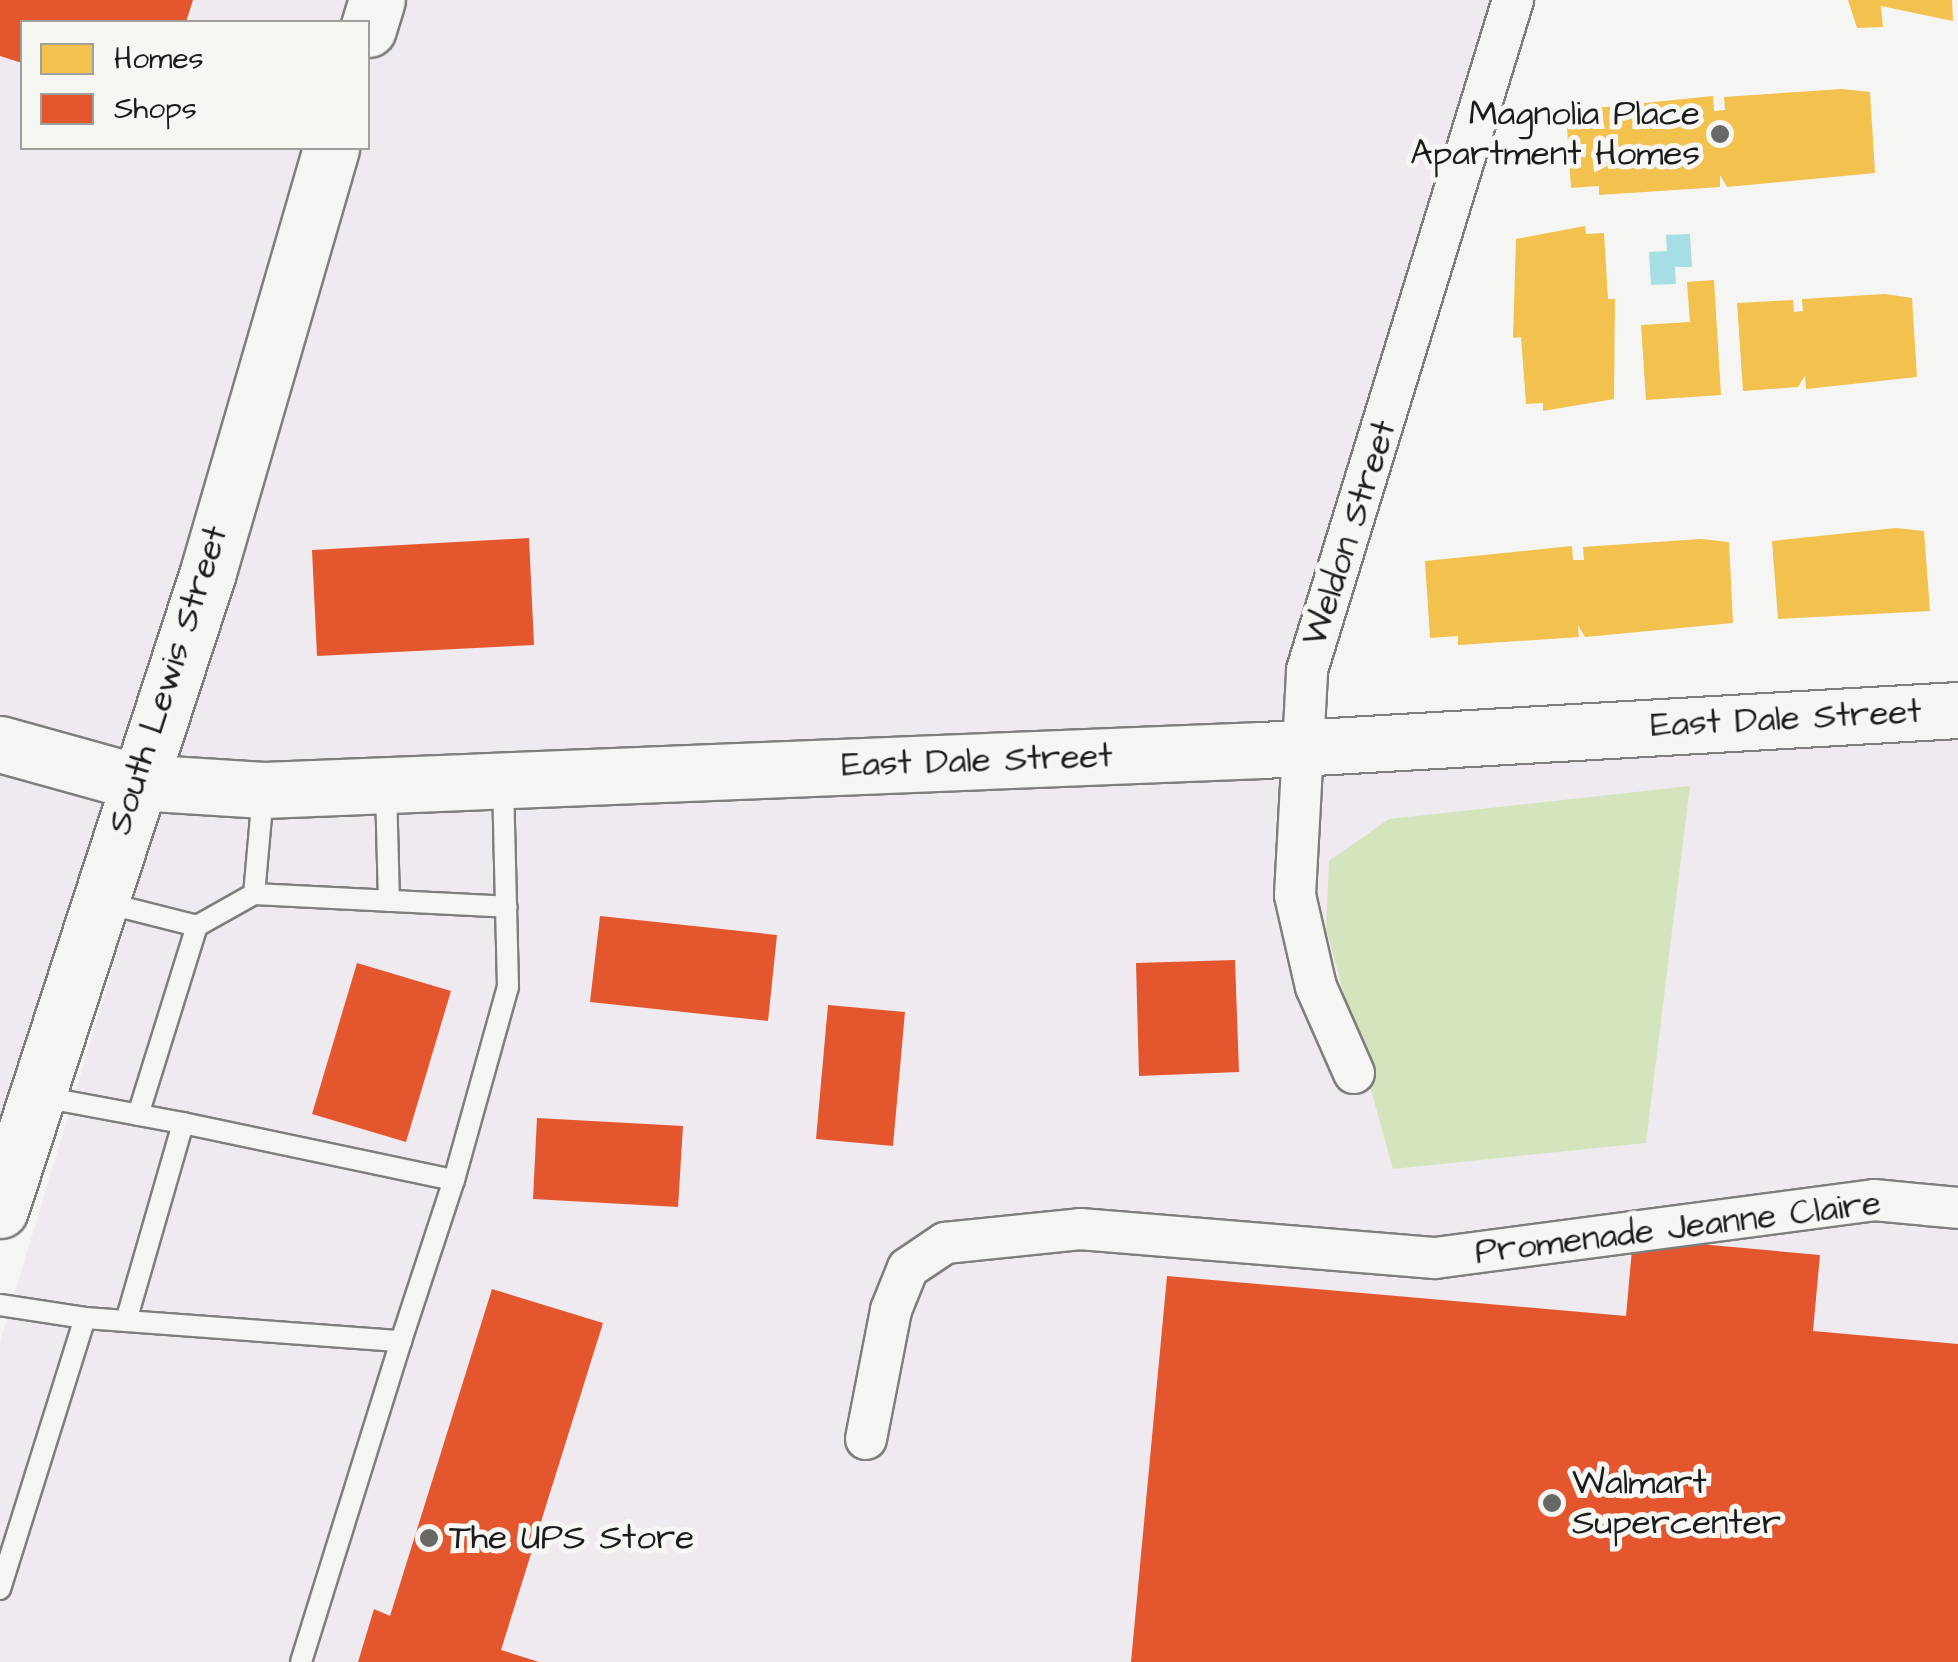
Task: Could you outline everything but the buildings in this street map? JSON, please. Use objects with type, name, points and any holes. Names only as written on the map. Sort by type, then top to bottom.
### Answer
[{"type":"street","name":"Weldon Street","points":[[1354,1072],[1316,986],[1295,895],[1307,670],[1513,0]]},
{"type":"street","name":"South Lewis Street","points":[[0,1210],[137,782],[330,150]]},
{"type":"street","name":"East Dale Street","points":[[0,744],[137,782],[264,790],[1301,746],[1958,710]]},
{"type":"street","name":"Promenade Jeanne Claire","points":[[866,1439],[891,1310],[908,1268],[945,1243],[1080,1229],[1398,1258],[1874,1200],[1958,1208]]},
{"type":"lane","points":[[301,1662],[454,1180],[508,987],[503,781]]},
{"type":"lane","points":[[386,785],[390,901]]},
{"type":"lane","points":[[254,894],[264,790]]},
{"type":"lane","points":[[138,1115],[197,926],[254,894],[506,908]]},
{"type":"lane","points":[[97,900],[197,926]]},
{"type":"lane","points":[[35,1096],[454,1180]]},
{"type":"lane","points":[[126,1321],[182,1123]]},
{"type":"lane","points":[[0,1305],[85,1318],[401,1341]]},
{"type":"lane","points":[[0,1589],[85,1318]]},
{"type":"shaded area","points":[[0,0],[1512,0],[1301,747],[137,782],[0,1226]]},
{"type":"shaded area","points":[[1958,727],[1958,1662],[0,1662],[0,1342],[159,814]]},
{"type":"green space","points":[[1690,786],[1646,1143],[1393,1169],[1326,929],[1329,861],[1389,819]]},
{"type":"water","points":[[1690,234],[1692,267],[1675,267],[1676,284],[1651,285],[1649,252],[1667,251],[1666,235]]},
{"type":"place","name":"Magnolia Place Apartment Homes","points":[[1720,134]]},
{"type":"place","name":"Walmart Supercenter","points":[[1552,1503]]},
{"type":"place","name":"The UPS Store","points":[[429,1538]]}]
